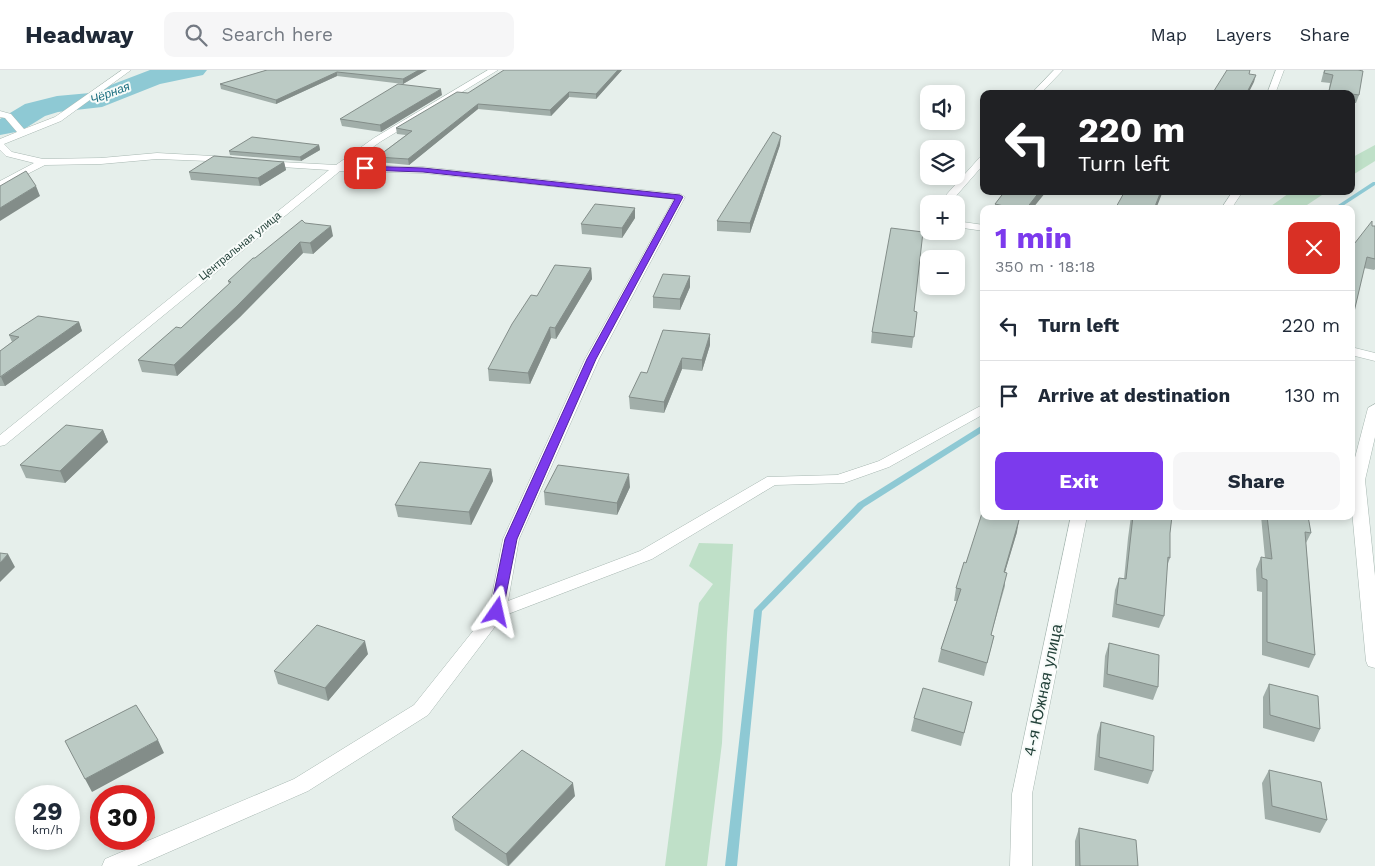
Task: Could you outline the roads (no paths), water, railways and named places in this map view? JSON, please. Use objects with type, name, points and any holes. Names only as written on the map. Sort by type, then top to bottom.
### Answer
[{"type":"street","points":[[127,70],[58,119],[20,129],[0,143],[9,154],[43,162],[101,161],[157,156],[182,156],[237,161]]},
{"type":"street","name":"Центральная улица","points":[[0,442],[338,168],[377,140],[494,70]]},
{"type":"street","points":[[1039,90],[1059,70]]},
{"type":"street","points":[[1272,90],[1280,70]]},
{"type":"street","points":[[4,115],[20,129]]},
{"type":"street","points":[[0,185],[43,162]]},
{"type":"street","points":[[113,866],[301,785],[421,710],[497,612],[511,539],[592,359],[680,197],[423,170],[338,168],[256,162]]},
{"type":"street","points":[[951,195],[980,162]]},
{"type":"street","points":[[965,225],[980,227]]},
{"type":"street","points":[[1355,352],[1375,357]]},
{"type":"street","points":[[1375,408],[1357,480],[1375,661]]},
{"type":"street","points":[[497,612],[646,556],[772,480],[839,480],[884,464],[980,410]]},
{"type":"street","name":"4-я Южная улица","points":[[1021,866],[1022,794],[1077,520]]},
{"type":"waterway","name":"Чёрная","points":[[0,127],[11,125],[35,110],[57,104],[93,101],[153,77],[194,70]]},
{"type":"waterway","points":[[1340,205],[1375,183]]},
{"type":"waterway","points":[[731,866],[758,610],[861,505],[980,431]]}]
